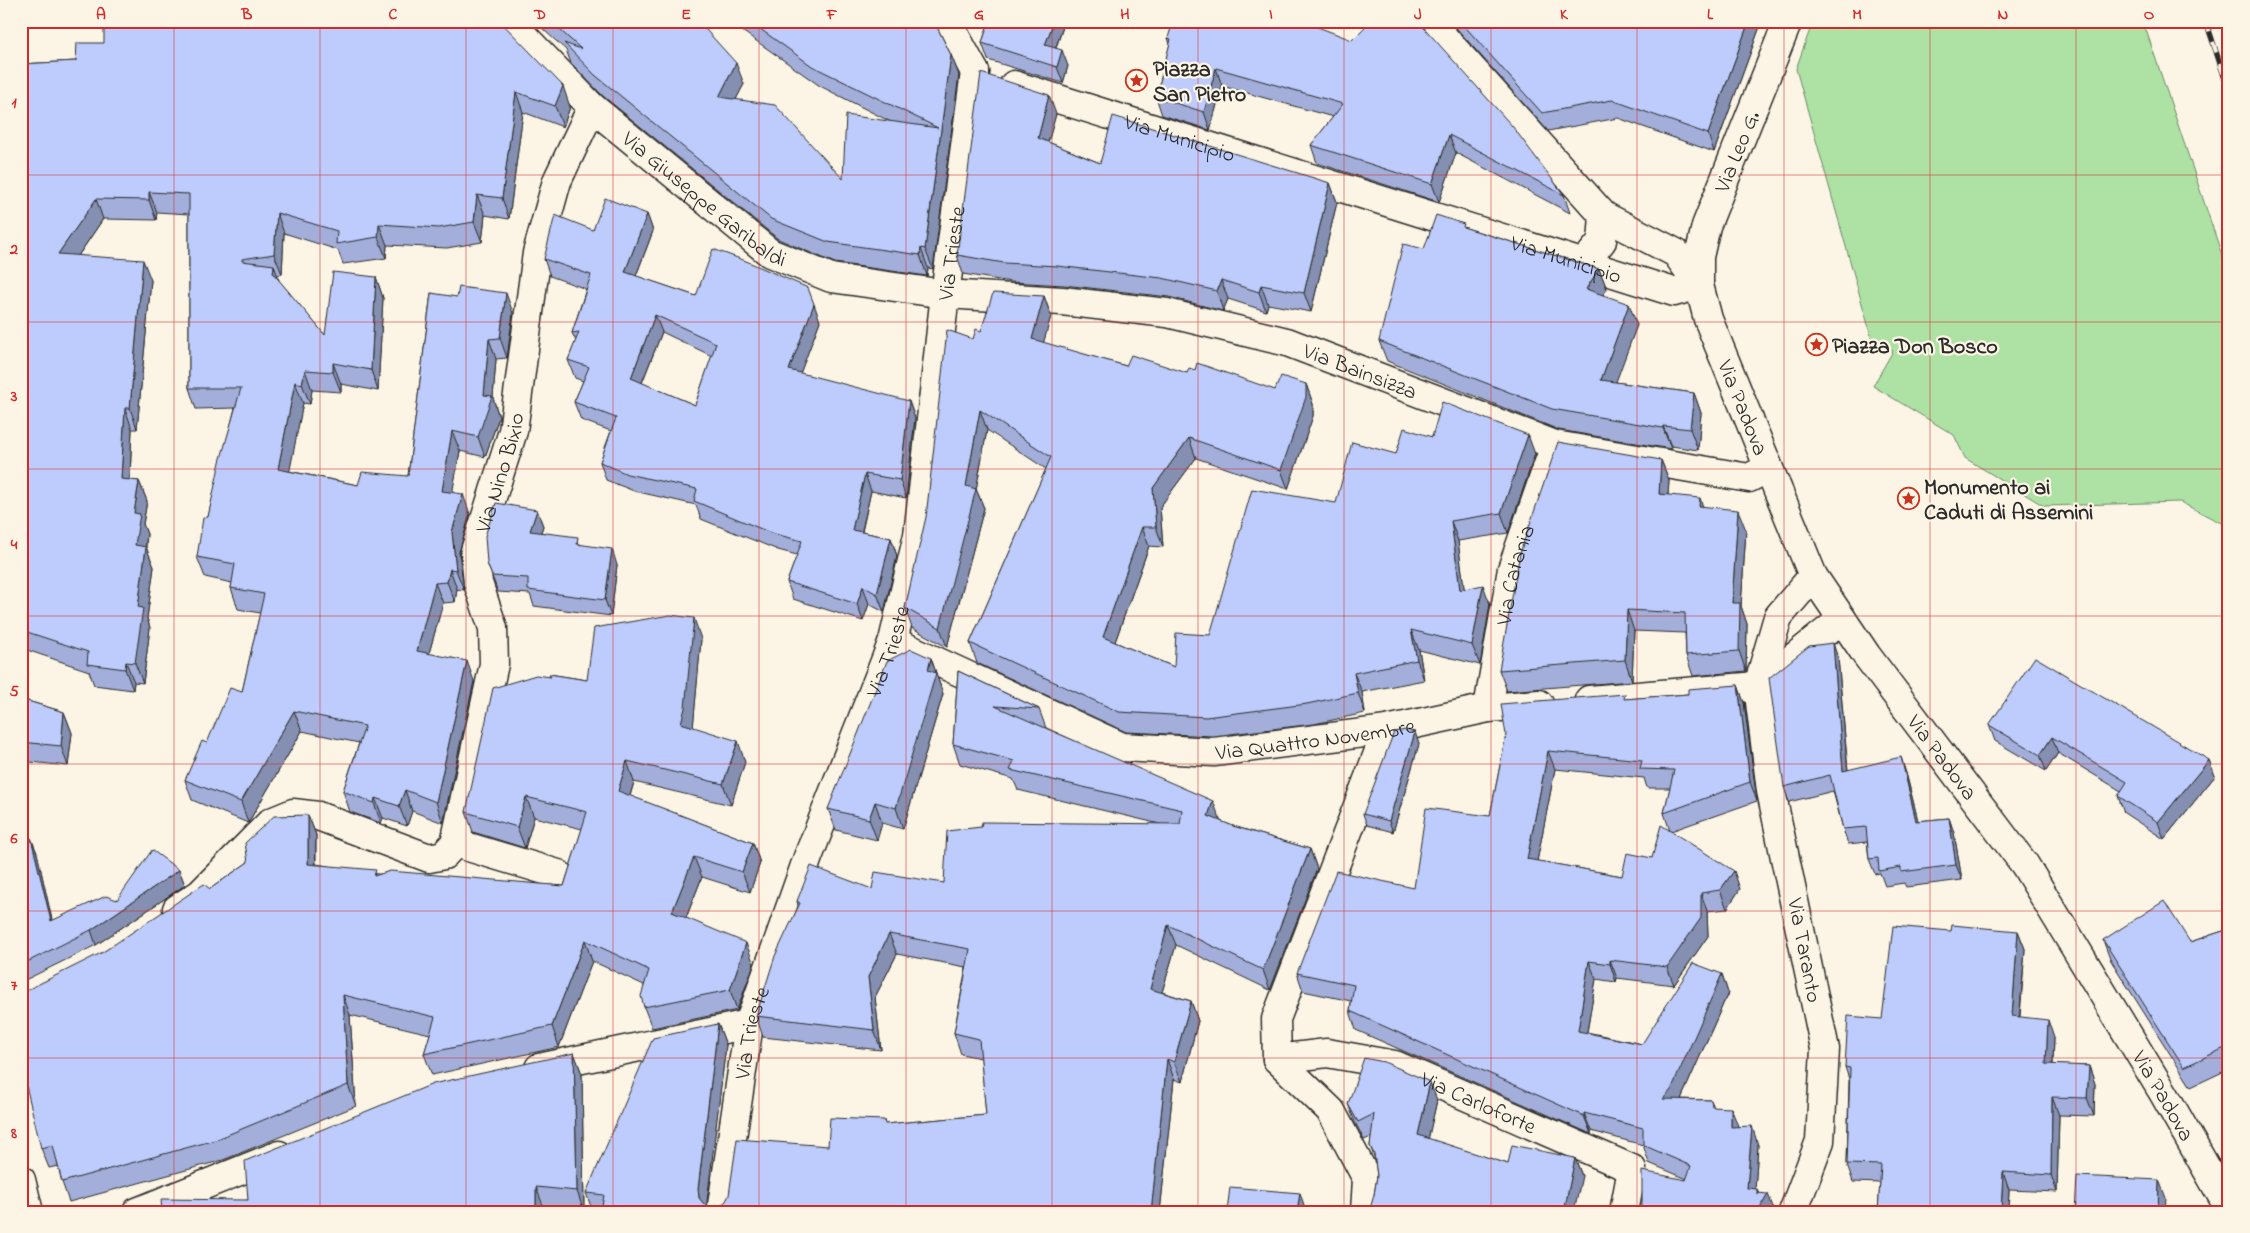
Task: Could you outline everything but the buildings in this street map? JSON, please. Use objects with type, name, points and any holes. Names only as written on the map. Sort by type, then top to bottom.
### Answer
[{"type":"street","name":"Via Giuseppe Garibaldi","points":[[509,21],[592,107],[770,253],[831,278],[944,294]]},
{"type":"street","points":[[947,21],[975,72]]},
{"type":"street","points":[[1428,21],[1604,216],[1676,253],[1699,285]]},
{"type":"street","name":"Via Leo G.","points":[[1699,285],[1699,256],[1706,226],[1788,21]]},
{"type":"street","name":"Via Municipio","points":[[975,72],[1674,292],[1699,285]]},
{"type":"street","name":"Via Trieste","points":[[721,1212],[749,1024],[808,857],[893,641],[918,535],[944,294],[975,72]]},
{"type":"street","name":"Via Nino Bixio","points":[[455,843],[494,664],[494,628],[478,583],[475,551],[513,432],[537,253],[557,181],[592,107]]},
{"type":"street","points":[[1584,263],[1602,241],[1604,216]]},
{"type":"street","name":"Via Padova","points":[[1699,285],[1708,319],[1813,576],[1867,656],[2025,864],[2164,1094],[2229,1208]]},
{"type":"street","name":"Via Bainsizza","points":[[944,294],[1062,301],[1168,313],[1287,342],[1555,445],[1749,478],[1768,468]]},
{"type":"street","name":"Via Catania","points":[[1488,708],[1512,569],[1555,445]]},
{"type":"street","name":"Via Taranto","points":[[1794,1212],[1820,1141],[1825,1048],[1771,790],[1758,686],[1778,617],[1813,576]]},
{"type":"street","points":[[1758,686],[1842,619]]},
{"type":"street","name":"Via Quattro Novembre","points":[[893,641],[1122,747],[1214,752],[1387,730],[1488,708],[1758,686]]},
{"type":"street","points":[[1364,1212],[1368,1179],[1330,1111],[1277,1059],[1276,1019],[1387,730]]},
{"type":"street","points":[[160,921],[200,894],[271,822],[294,813],[318,816],[429,858],[444,855],[455,843],[558,874]]},
{"type":"street","points":[[513,1073],[749,1024]]},
{"type":"street","name":"Via Carloforte","points":[[1277,1059],[1327,1053],[1395,1066],[1632,1169],[1624,1212]]},
{"type":"street","points":[[137,1212],[306,1144]]},
{"type":"street","points":[[21,1180],[29,1212]]},
{"type":"green space","points":[[1813,21],[2143,21],[2229,276],[2229,527],[2180,502],[2044,506],[1965,458],[1954,435],[1873,386],[1893,351],[1872,339],[1796,69]]},
{"type":"railway","points":[[2206,21],[2229,91]]},
{"type":"place","name":"Piazza San Pietro","points":[[1137,81]]},
{"type":"place","name":"Piazza Don Bosco","points":[[1816,345]]},
{"type":"place","name":"Monumento ai Caduti di Assemini","points":[[1908,499]]}]
